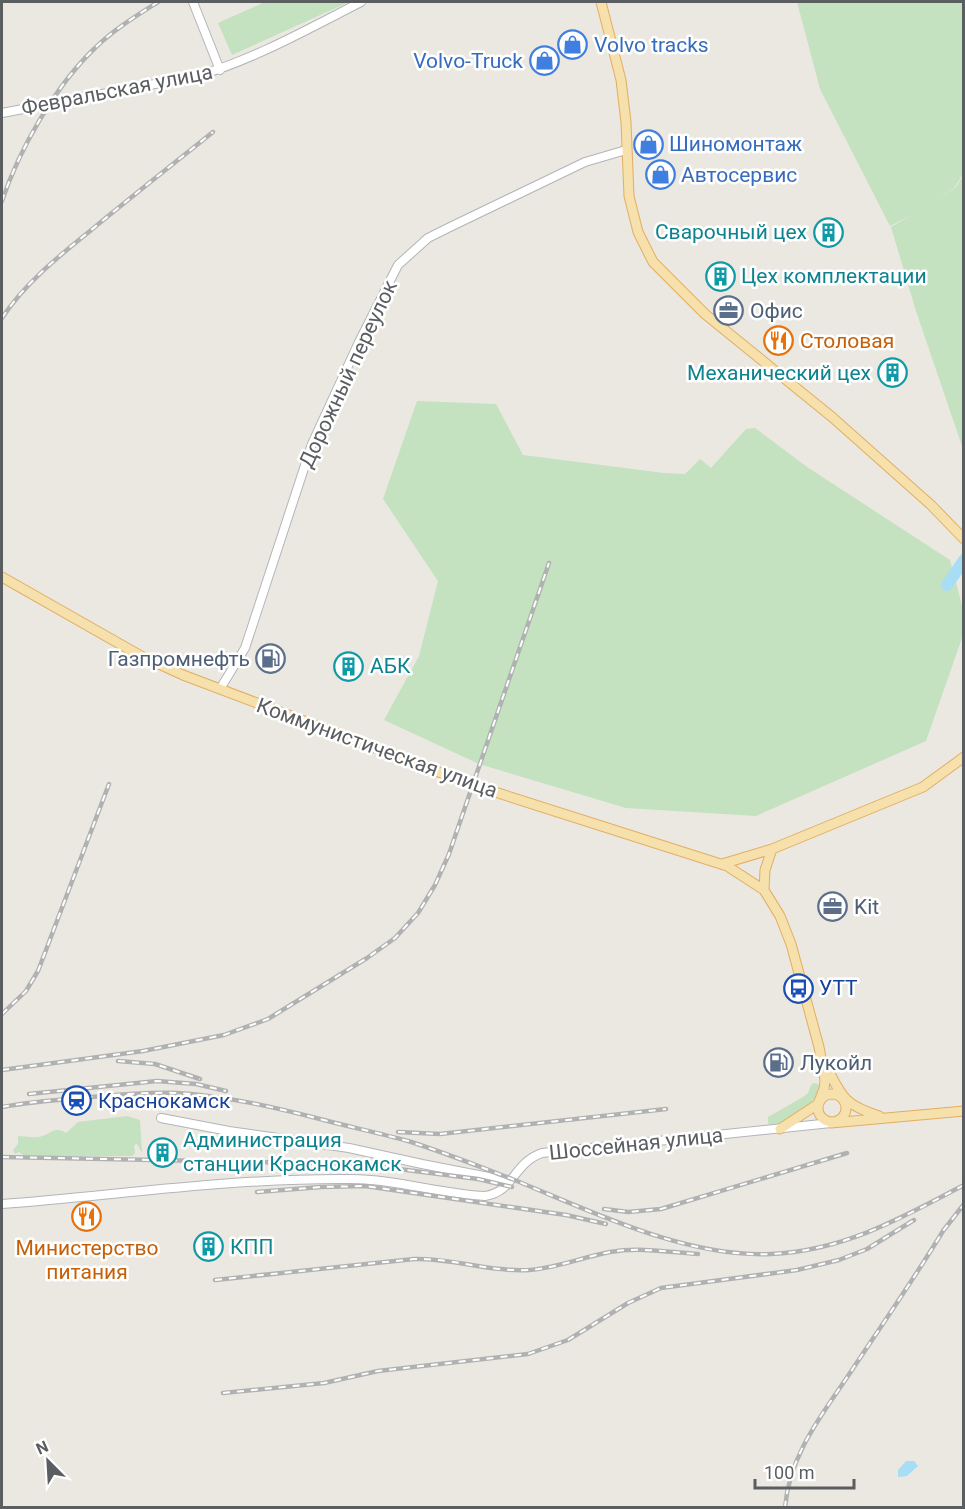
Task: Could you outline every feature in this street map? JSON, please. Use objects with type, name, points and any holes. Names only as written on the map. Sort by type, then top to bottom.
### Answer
[{"type":"main road","points":[[601,2],[621,80],[626,122],[629,196],[638,232],[653,262],[705,315],[832,417],[931,505],[963,539]]},
{"type":"main road","name":"Коммунистическая улица","points":[[2,577],[141,656],[220,689],[473,785],[722,864],[764,890]]},
{"type":"main road","points":[[722,864],[772,849],[923,787],[963,757]]},
{"type":"main road","points":[[772,849],[765,870],[764,890],[780,916],[791,944],[823,1060],[847,1107],[842,1119],[831,1123],[820,1116],[818,1104],[824,1089],[823,1060]]},
{"type":"main road","points":[[755,855],[762,859],[765,870],[757,879],[749,880],[745,878],[740,867],[744,859],[755,855]]},
{"type":"main road","points":[[780,1129],[818,1104],[825,1095],[831,1094],[837,1094],[856,1109],[884,1117]]},
{"type":"main road","name":"Шоссейная улица","points":[[831,1123],[963,1111]]},
{"type":"street","points":[[193,2],[220,70]]},
{"type":"street","name":"Февральская улица","points":[[2,113],[220,70],[267,50],[361,2]]},
{"type":"street","name":"Дорожный переулок","points":[[220,689],[245,648],[312,444],[359,342],[398,265],[428,238],[585,162],[626,150]]},
{"type":"street","points":[[161,1118],[230,1131],[349,1148],[504,1180]]},
{"type":"street","name":"Шоссейная улица","points":[[2,1204],[189,1186],[350,1179],[386,1181],[485,1196],[493,1195],[502,1189],[525,1161],[542,1153],[831,1123]]},
{"type":"green space","points":[[265,2],[349,2],[232,55],[218,23]]},
{"type":"green space","points":[[797,2],[963,2],[963,174],[955,187],[933,202],[956,187],[963,176],[963,449],[916,311],[891,227],[912,215],[890,226],[820,89]]},
{"type":"green space","points":[[417,401],[496,404],[523,455],[664,473],[685,474],[700,459],[711,468],[746,429],[755,428],[807,467],[950,560],[963,609],[963,635],[926,741],[756,816],[626,808],[479,764],[384,720],[419,656],[438,581],[383,499]]},
{"type":"green space","points":[[814,1083],[820,1088],[807,1108],[785,1121],[770,1125],[768,1123],[768,1117],[803,1097]]},
{"type":"green space","points":[[127,1116],[140,1120],[142,1153],[137,1144],[134,1145],[135,1153],[132,1156],[24,1156],[19,1152],[15,1154],[13,1150],[18,1144],[18,1136],[38,1137],[55,1130],[66,1133],[78,1122]]},
{"type":"water","points":[[906,1461],[914,1461],[918,1466],[907,1476],[898,1477],[898,1470]]},
{"type":"waterway","points":[[947,585],[964,560]]},
{"type":"railway","points":[[2,201],[28,140],[52,100],[80,63],[102,41],[158,2]]},
{"type":"railway","points":[[2,318],[21,293],[54,261],[213,132]]},
{"type":"railway","points":[[2,1070],[143,1051],[224,1035],[268,1019],[367,958],[395,938],[418,913],[435,885],[449,854],[549,563]]},
{"type":"railway","points":[[2,1014],[26,991],[38,971],[109,784]]},
{"type":"railway","points":[[118,1061],[155,1064],[200,1079]]},
{"type":"railway","points":[[29,1094],[157,1081],[196,1084],[226,1091]]},
{"type":"railway","points":[[2,1107],[51,1100],[153,1093],[195,1094],[249,1103],[408,1141],[512,1179],[639,1230],[705,1248],[738,1253],[797,1252],[847,1240],[895,1221],[964,1185]]},
{"type":"railway","points":[[398,1132],[440,1134],[666,1109]]},
{"type":"railway","points":[[604,1209],[628,1212],[661,1209],[847,1153]]},
{"type":"railway","points":[[2,1157],[359,1164],[478,1179],[512,1187]]},
{"type":"railway","points":[[257,1192],[365,1186],[566,1215],[606,1224]]},
{"type":"railway","points":[[785,1508],[793,1470],[808,1436],[943,1231],[964,1204]]},
{"type":"railway","points":[[223,1393],[324,1383],[378,1371],[528,1354],[568,1340],[628,1303],[661,1288],[797,1270],[839,1260],[867,1249],[914,1220]]},
{"type":"railway","points":[[215,1280],[414,1259],[499,1269],[529,1270],[621,1251],[654,1250],[698,1254]]},
{"type":"place","name":"Volvo tracks","points":[[573,45]]},
{"type":"place","name":"Volvo-Truck","points":[[544,61]]},
{"type":"place","name":"Шиномонтаж","points":[[648,144]]},
{"type":"place","name":"Автосервис","points":[[660,175]]},
{"type":"place","name":"Сварочный цех","points":[[828,232]]},
{"type":"place","name":"Цех комплектации","points":[[720,276]]},
{"type":"place","name":"Офис","points":[[729,311]]},
{"type":"place","name":"Столовая","points":[[779,341]]},
{"type":"place","name":"Механический цех","points":[[892,373]]},
{"type":"place","name":"Газпромнефть","points":[[271,659]]},
{"type":"place","name":"АБК","points":[[349,666]]},
{"type":"place","name":"Kit","points":[[833,907]]},
{"type":"place","name":"УТТ","points":[[798,988]]},
{"type":"place","name":"Лукойл","points":[[779,1063]]},
{"type":"place","name":"Краснокамск","points":[[77,1101]]},
{"type":"place","name":"Администрация станции Краснокамск","points":[[162,1152]]},
{"type":"place","name":"Министерство питания","points":[[87,1217]]},
{"type":"place","name":"КПП","points":[[209,1247]]}]
